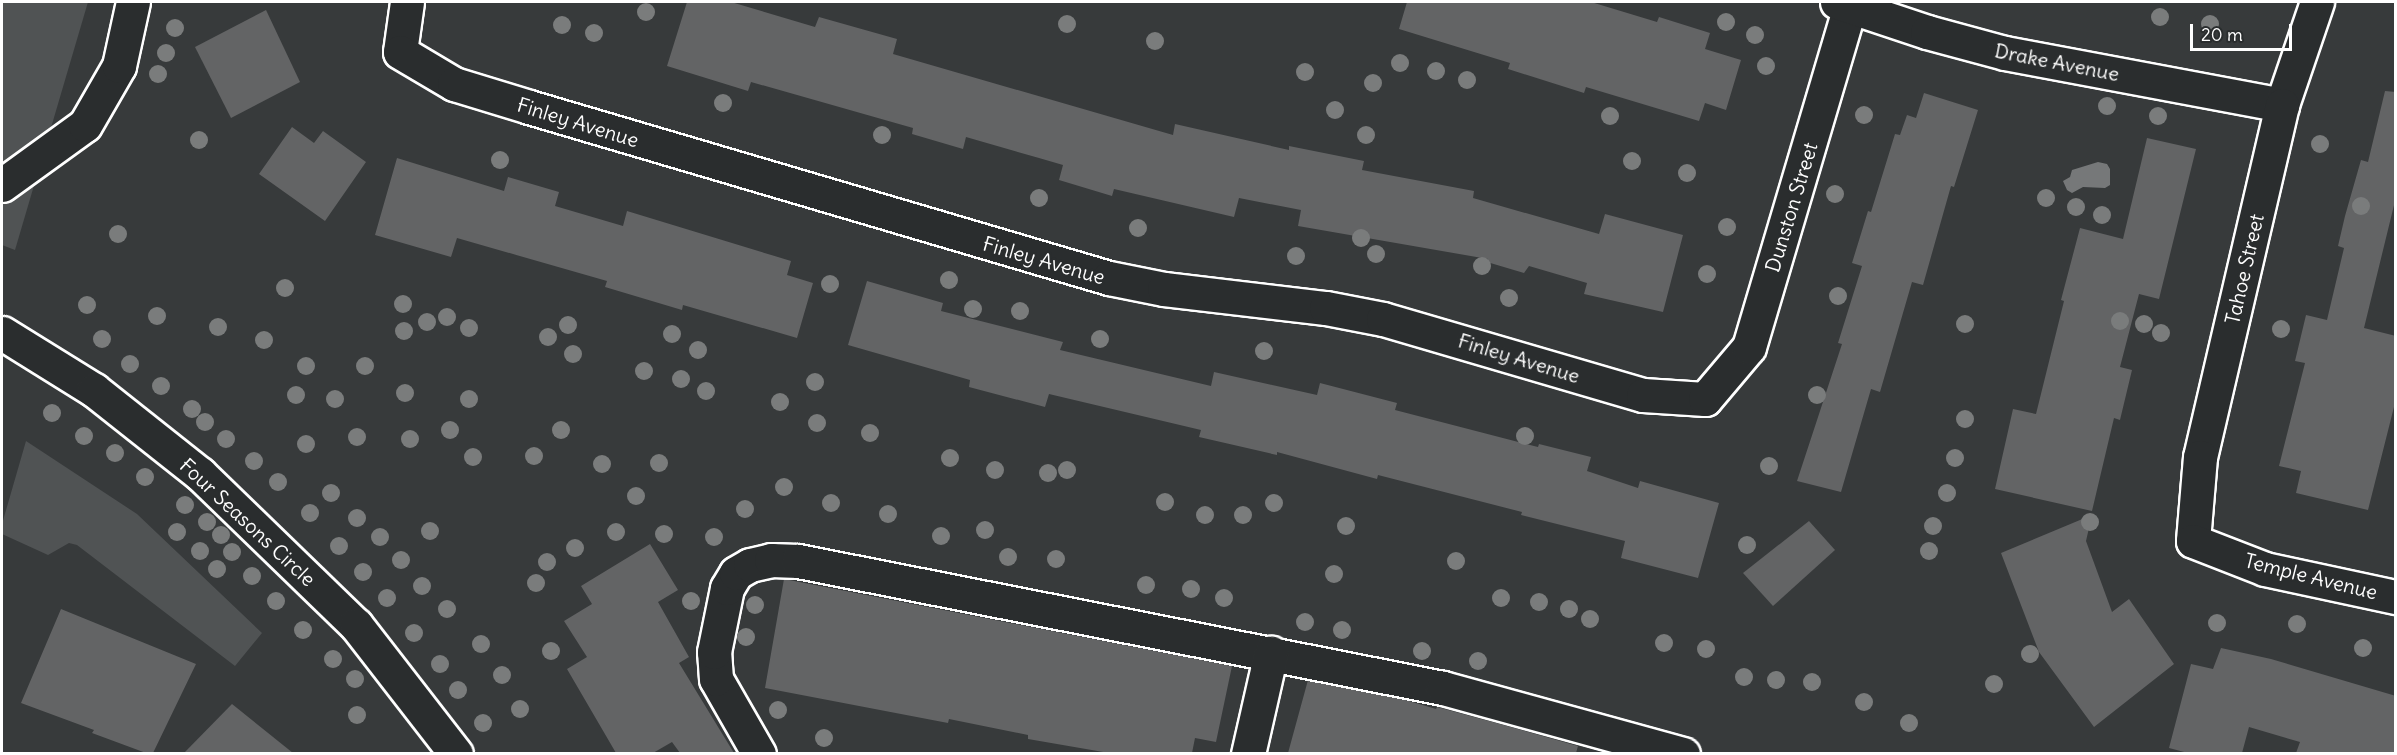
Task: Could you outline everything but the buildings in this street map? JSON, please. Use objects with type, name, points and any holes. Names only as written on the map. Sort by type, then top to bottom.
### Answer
[{"type":"street","points":[[2,185],[85,125],[119,66],[133,2]]},
{"type":"street","name":"Finley Avenue","points":[[407,2],[400,52],[454,84],[1109,278],[1164,289],[1326,308],[1383,319],[1643,395],[1705,399]]},
{"type":"street","name":"Tahoe Street","points":[[2193,541],[2200,457],[2282,105],[2317,2]]},
{"type":"street","name":"Drake Avenue","points":[[1846,3],[1927,32],[2005,53],[2282,105]]},
{"type":"street","name":"Dunston Street","points":[[1705,399],[1749,347],[1846,3]]},
{"type":"street","name":"Four Seasons Circle","points":[[2,334],[94,390],[200,474],[356,625],[456,753]]},
{"type":"street","name":"Temple Avenue","points":[[2193,541],[2265,569],[2396,597]]},
{"type":"street","points":[[759,753],[716,679],[714,652],[727,588],[736,573],[750,565],[771,560],[798,561],[1443,688],[1683,753]]},
{"type":"street","points":[[1248,753],[1270,653]]},
{"type":"shaded area","points":[[2,2],[88,2],[15,250],[2,245]]},
{"type":"shaded area","points":[[2098,162],[2107,164],[2110,169],[2110,185],[2105,188],[2083,187],[2072,193],[2067,190],[2063,181],[2070,177],[2072,170]]},
{"type":"shaded area","points":[[26,441],[137,514],[262,633],[235,666],[77,545],[69,543],[48,555],[2,534],[2,524]]}]
